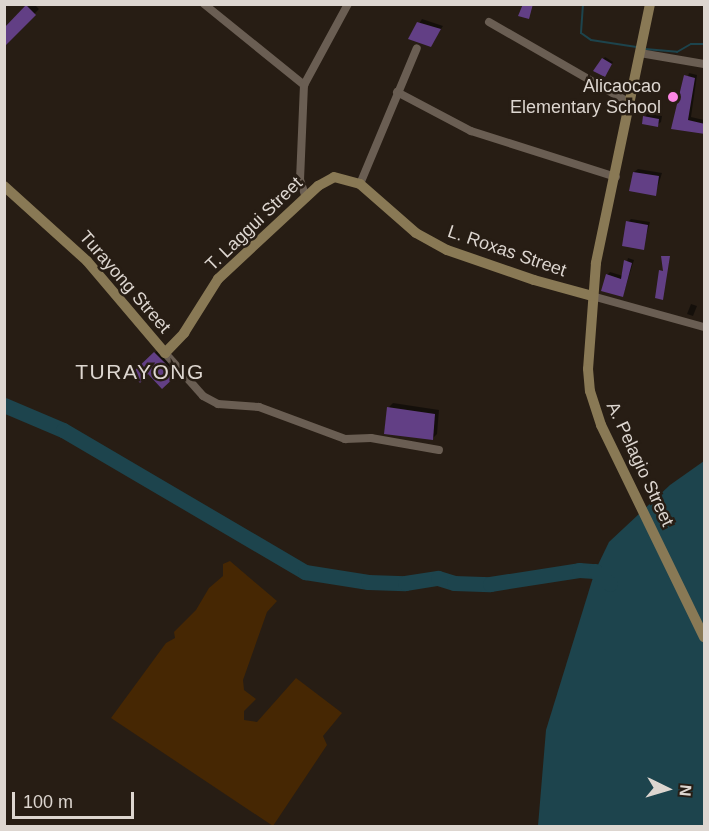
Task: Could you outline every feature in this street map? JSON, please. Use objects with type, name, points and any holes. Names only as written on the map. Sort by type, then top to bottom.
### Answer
[{"type":"street","points":[[204,4],[304,85]]},
{"type":"street","points":[[306,198],[300,180],[304,85],[348,4]]},
{"type":"street","name":"A. Pelagio Street","points":[[650,4],[592,296],[590,392],[626,476],[705,637]]},
{"type":"street","points":[[489,22],[630,103]]},
{"type":"street","points":[[360,184],[417,48]]},
{"type":"street","points":[[641,50],[705,64]]},
{"type":"street","points":[[397,92],[478,134],[616,177]]},
{"type":"street","name":"T. Laggui Street","points":[[165,353],[184,333],[218,279],[306,198],[334,177],[360,184]]},
{"type":"street","name":"L. Roxas Street","points":[[360,184],[416,233],[447,250],[534,280],[592,296]]},
{"type":"street","name":"Turayong Street","points":[[4,186],[87,261],[165,353]]},
{"type":"street","points":[[592,296],[705,327]]},
{"type":"street","points":[[165,353],[203,396],[218,404],[259,406],[338,437],[440,450]]},
{"type":"shaded area","points":[[230,561],[277,601],[267,612],[243,680],[244,690],[256,699],[244,711],[244,720],[257,722],[296,678],[342,713],[323,736],[327,745],[273,826],[111,718],[166,643],[175,638],[174,632],[196,610],[209,588],[223,576],[223,564]]},
{"type":"water","points":[[704,461],[704,826],[538,826],[546,730],[595,571],[609,542],[670,485]]},
{"type":"building","points":[[523,4],[533,4],[529,19],[518,16]]},
{"type":"building","points":[[26,5],[36,15],[4,47],[4,28]]},
{"type":"building","points":[[417,22],[441,29],[431,47],[408,39]]},
{"type":"building","points":[[602,58],[612,64],[605,77],[593,71]]},
{"type":"building","points":[[684,75],[695,78],[688,120],[705,124],[705,134],[671,129]]},
{"type":"building","points":[[643,116],[659,119],[658,127],[642,124]]},
{"type":"building","points":[[633,172],[659,176],[656,196],[629,191]]},
{"type":"building","points":[[626,221],[648,225],[644,250],[622,246]]},
{"type":"building","points":[[661,256],[670,256],[663,300],[655,298],[659,270],[663,271]]},
{"type":"building","points":[[624,260],[632,263],[623,297],[601,291],[606,274],[621,279]]},
{"type":"building","points":[[154,352],[177,375],[162,389],[148,374],[140,383],[132,373]]},
{"type":"building","points":[[387,407],[435,414],[433,440],[384,434]]},
{"type":"waterway","points":[[583,4],[581,33],[591,40],[636,47]]},
{"type":"waterway","points":[[645,49],[677,52],[691,44],[704,44]]},
{"type":"waterway","points":[[4,405],[63,430],[305,572],[368,582],[405,583],[438,578],[454,583],[490,584],[579,570],[595,571],[610,584]]},
{"type":"place","name":"Alicaocao Elementary School","points":[[673,97]]},
{"type":"district","name":"TURAYONG","points":[[140,372]]}]
